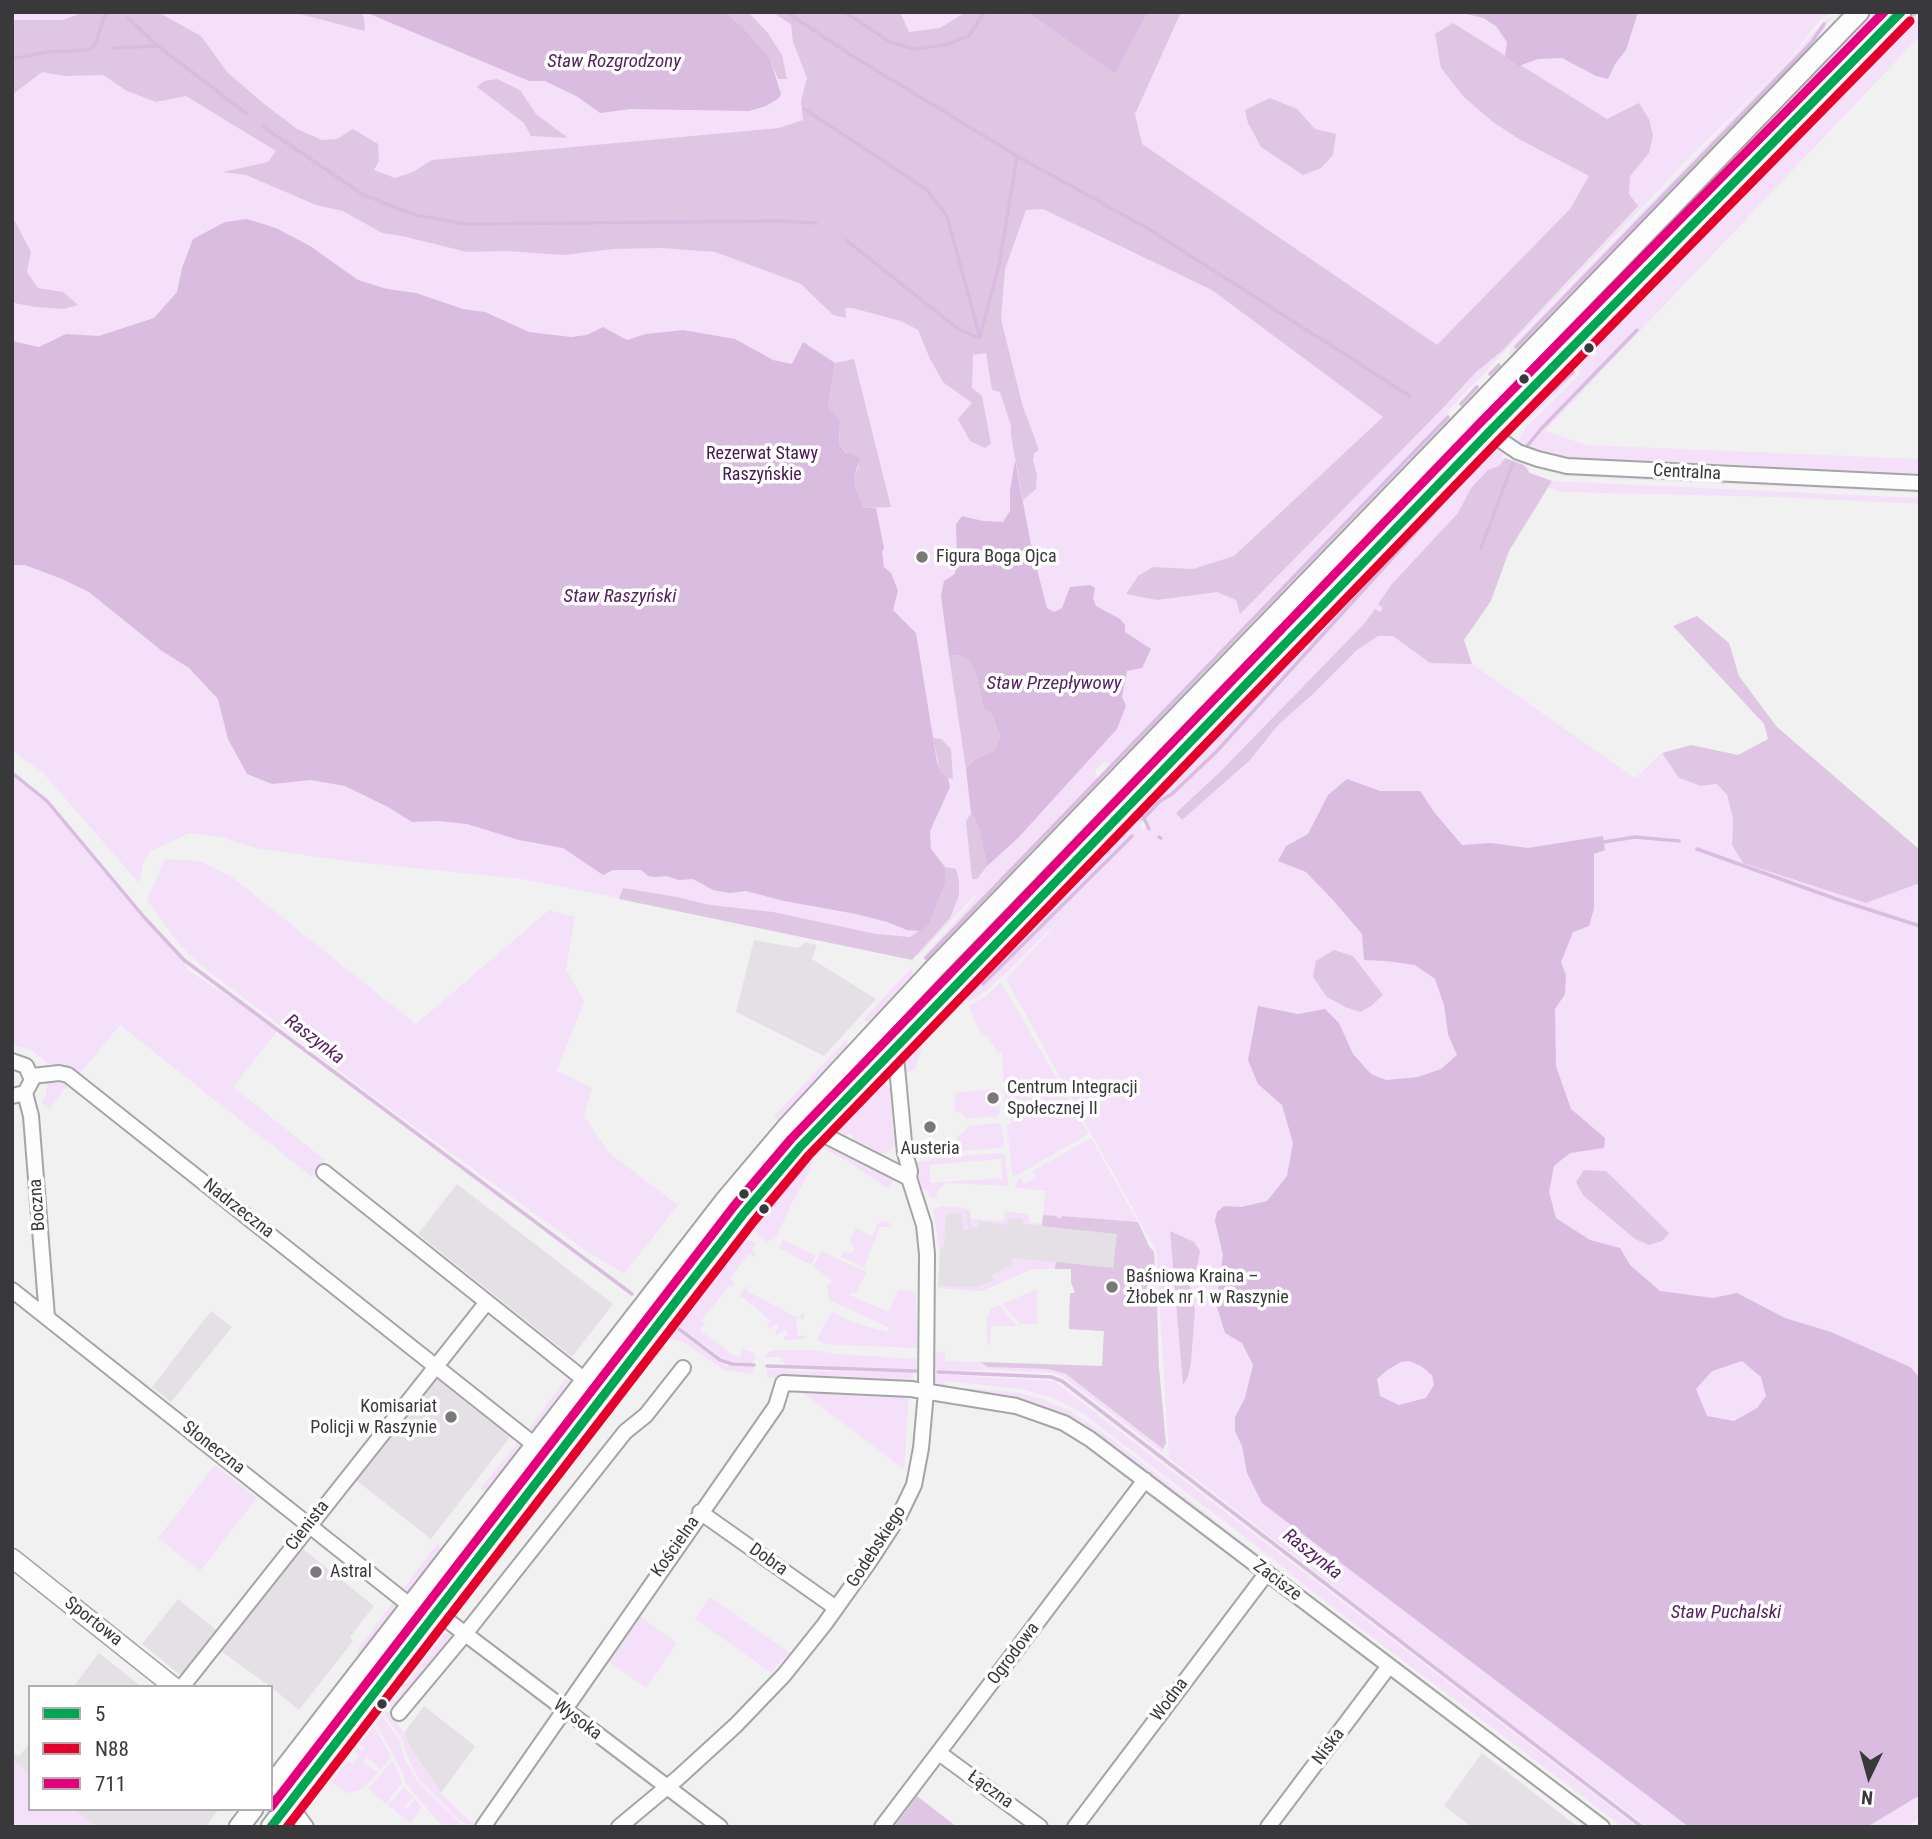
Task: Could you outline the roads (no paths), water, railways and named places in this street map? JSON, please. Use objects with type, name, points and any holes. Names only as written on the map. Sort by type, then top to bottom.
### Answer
[{"type":"main road","points":[[273,1781],[412,1607],[724,1202],[806,1106],[924,980],[1859,12]]},
{"type":"main road","points":[[279,1817],[749,1206],[819,1126],[1489,432],[1901,12]]},
{"type":"main road","points":[[239,1827],[251,1811]]},
{"type":"street","name":"Centralna","points":[[1466,417],[1521,453],[1567,466],[1920,484]]},
{"type":"street","name":"Godebskiego","points":[[619,1827],[669,1787],[736,1725],[784,1675],[836,1608],[899,1516],[914,1485],[921,1448],[926,1392],[926,1247],[922,1220],[909,1178],[895,1046]]},
{"type":"street","points":[[12,1061],[26,1066],[32,1076],[31,1085],[19,1094]]},
{"type":"street","name":"Nadrzeczna","points":[[32,1076],[59,1073],[68,1075],[536,1446]]},
{"type":"street","name":"Boczna","points":[[19,1094],[31,1115],[47,1317]]},
{"type":"street","points":[[806,1106],[828,1137],[909,1178]]},
{"type":"street","points":[[873,1160],[889,1157],[904,1145]]},
{"type":"street","points":[[324,1172],[586,1381]]},
{"type":"street","name":"Słoneczna","points":[[12,1290],[412,1607]]},
{"type":"street","points":[[436,1367],[487,1302]]},
{"type":"street","name":"Cienista","points":[[184,1685],[436,1367]]},
{"type":"street","points":[[399,1713],[625,1432],[646,1415],[683,1368]]},
{"type":"street","name":"Kościelna","points":[[483,1827],[776,1406],[783,1384],[906,1388],[926,1392]]},
{"type":"street","name":"Zacisze","points":[[926,1392],[1012,1405],[1051,1416],[1082,1433],[1602,1827]]},
{"type":"street","name":"Ogrodowa","points":[[883,1827],[1145,1480]]},
{"type":"street","name":"Dobra","points":[[700,1512],[836,1608]]},
{"type":"street","name":"Sportowa","points":[[12,1558],[171,1685]]},
{"type":"street","name":"Wodna","points":[[1075,1827],[1266,1574]]},
{"type":"street","name":"Wysoka","points":[[435,1611],[720,1827]]},
{"type":"street","name":"Niska","points":[[1268,1827],[1389,1666]]},
{"type":"street","name":"Łączna","points":[[939,1753],[1040,1827]]},
{"type":"street","points":[[273,1787],[279,1817],[306,1827]]},
{"type":"water","name":"Staw Rozgrodzony","points":[[365,12],[724,12],[742,27],[770,59],[781,94],[766,106],[749,111],[631,109],[600,113],[578,97],[545,81],[529,81]]},
{"type":"water","points":[[1027,12],[1148,12],[1115,74]]},
{"type":"water","points":[[1459,12],[1638,12],[1626,50],[1608,79],[1596,76],[1562,58],[1538,59],[1519,66],[1505,56],[1507,42],[1496,26],[1483,18]]},
{"type":"water","name":"Staw Raszyński","points":[[247,219],[276,228],[310,246],[358,280],[387,289],[416,293],[463,309],[485,312],[529,332],[571,337],[587,335],[603,327],[627,340],[646,334],[683,330],[735,339],[773,360],[792,364],[803,342],[835,363],[828,407],[840,420],[839,444],[846,453],[860,459],[854,476],[856,490],[864,508],[876,508],[884,548],[884,567],[891,573],[898,591],[893,610],[916,633],[937,762],[941,772],[948,778],[950,787],[930,831],[931,849],[945,867],[945,884],[929,924],[920,931],[907,930],[856,914],[746,891],[730,893],[713,890],[693,879],[648,876],[641,870],[613,870],[603,875],[563,848],[519,840],[467,824],[412,822],[345,786],[311,780],[272,784],[247,774],[228,739],[218,699],[189,668],[162,651],[89,592],[25,565],[12,565],[12,338],[16,342],[39,347],[66,334],[99,336],[154,318],[177,292],[182,268],[193,239],[225,222]]},
{"type":"water","name":"Staw Przepływowy","points":[[1015,460],[1032,550],[1047,608],[1054,612],[1062,608],[1070,587],[1090,585],[1095,588],[1093,598],[1096,606],[1120,619],[1125,625],[1125,632],[1151,649],[1142,668],[1127,671],[1122,697],[1126,706],[1117,729],[1018,838],[987,866],[979,827],[971,813],[966,769],[975,759],[994,751],[1000,736],[992,714],[984,708],[975,671],[969,660],[960,655],[949,656],[941,596],[944,581],[955,574],[956,524],[962,516],[1003,522],[1010,511]]},
{"type":"water","name":"Staw Puchalski","points":[[1347,779],[1380,791],[1420,791],[1462,845],[1491,843],[1528,848],[1603,836],[1605,850],[1594,854],[1594,909],[1589,926],[1573,932],[1561,962],[1566,975],[1565,994],[1555,1009],[1556,1066],[1571,1109],[1605,1138],[1604,1148],[1570,1153],[1554,1166],[1549,1192],[1556,1218],[1590,1240],[1620,1248],[1630,1265],[1660,1291],[1713,1298],[1737,1293],[1785,1318],[1831,1332],[1910,1367],[1920,1378],[1920,1795],[1867,1827],[1689,1827],[1262,1503],[1247,1473],[1242,1446],[1235,1431],[1235,1417],[1245,1398],[1253,1365],[1242,1343],[1225,1333],[1216,1304],[1223,1255],[1215,1221],[1217,1212],[1224,1206],[1241,1207],[1267,1201],[1287,1176],[1293,1143],[1282,1105],[1258,1084],[1248,1060],[1258,1006],[1298,1014],[1325,1009],[1339,1023],[1353,1054],[1371,1074],[1386,1080],[1418,1077],[1441,1069],[1457,1055],[1448,1034],[1444,1005],[1435,979],[1415,965],[1364,960],[1362,934],[1333,900],[1306,872],[1278,861],[1286,846],[1308,834],[1328,795]],"holes":[[[1409,1361],[1432,1375],[1434,1385],[1426,1398],[1399,1405],[1380,1396],[1377,1379],[1401,1362]],[[1742,1361],[1761,1377],[1766,1396],[1757,1408],[1734,1421],[1707,1416],[1696,1389],[1712,1371]]]},
{"type":"waterway","points":[[12,59],[46,52],[88,50],[95,45],[106,12]]},
{"type":"waterway","points":[[786,12],[851,55],[1017,156],[1147,228],[1410,396]]},
{"type":"waterway","points":[[845,12],[890,42],[913,49],[946,45],[969,36],[984,12]]},
{"type":"waterway","points":[[1624,310],[1916,12]]},
{"type":"waterway","points":[[128,18],[158,46]]},
{"type":"waterway","points":[[1516,347],[1811,43],[1824,24]]},
{"type":"waterway","points":[[114,48],[158,46],[247,114]]},
{"type":"waterway","points":[[804,109],[926,189],[947,216],[980,338]]},
{"type":"waterway","points":[[263,127],[364,195],[415,215],[466,224],[780,221],[816,223]]},
{"type":"waterway","points":[[980,336],[999,265],[1017,156]]},
{"type":"waterway","points":[[846,240],[958,329],[980,338]]},
{"type":"waterway","points":[[1528,445],[1637,330]]},
{"type":"waterway","points":[[1490,374],[1499,365]]},
{"type":"waterway","points":[[1532,409],[1573,372]]},
{"type":"waterway","points":[[1461,404],[1477,387]]},
{"type":"waterway","points":[[926,958],[1448,417]]},
{"type":"waterway","points":[[1481,548],[1513,463]]},
{"type":"waterway","points":[[1143,819],[1216,752],[1476,466]]},
{"type":"waterway","name":"Raszynka","points":[[12,773],[47,801],[144,917],[184,960],[632,1294]]},
{"type":"waterway","points":[[1140,810],[1149,829]]},
{"type":"waterway","points":[[983,984],[1132,836]]},
{"type":"waterway","points":[[1604,842],[1635,837],[1679,841]]},
{"type":"waterway","points":[[1697,849],[1920,926]]},
{"type":"waterway","name":"Raszynka","points":[[679,1329],[720,1360],[732,1364],[754,1365]]},
{"type":"waterway","name":"Raszynka","points":[[767,1366],[916,1371]]},
{"type":"waterway","name":"Raszynka","points":[[938,1372],[1051,1377],[1062,1381],[1642,1827]]},
{"type":"place","name":"Figura Boga Ojca","points":[[922,557]]},
{"type":"place","name":"Centrum Integracji Społecznej II","points":[[993,1098]]},
{"type":"place","name":"Austeria","points":[[930,1127]]},
{"type":"place","name":"Baśniowa Kraina – Żłobek nr 1 w Raszynie","points":[[1112,1287]]},
{"type":"place","name":"Komisariat Policji w Raszynie","points":[[451,1417]]},
{"type":"place","name":"Astral","points":[[316,1572]]},
{"type":"park label","name":"Rezerwat Stawy Raszyńskie","points":[[762,464]]}]
